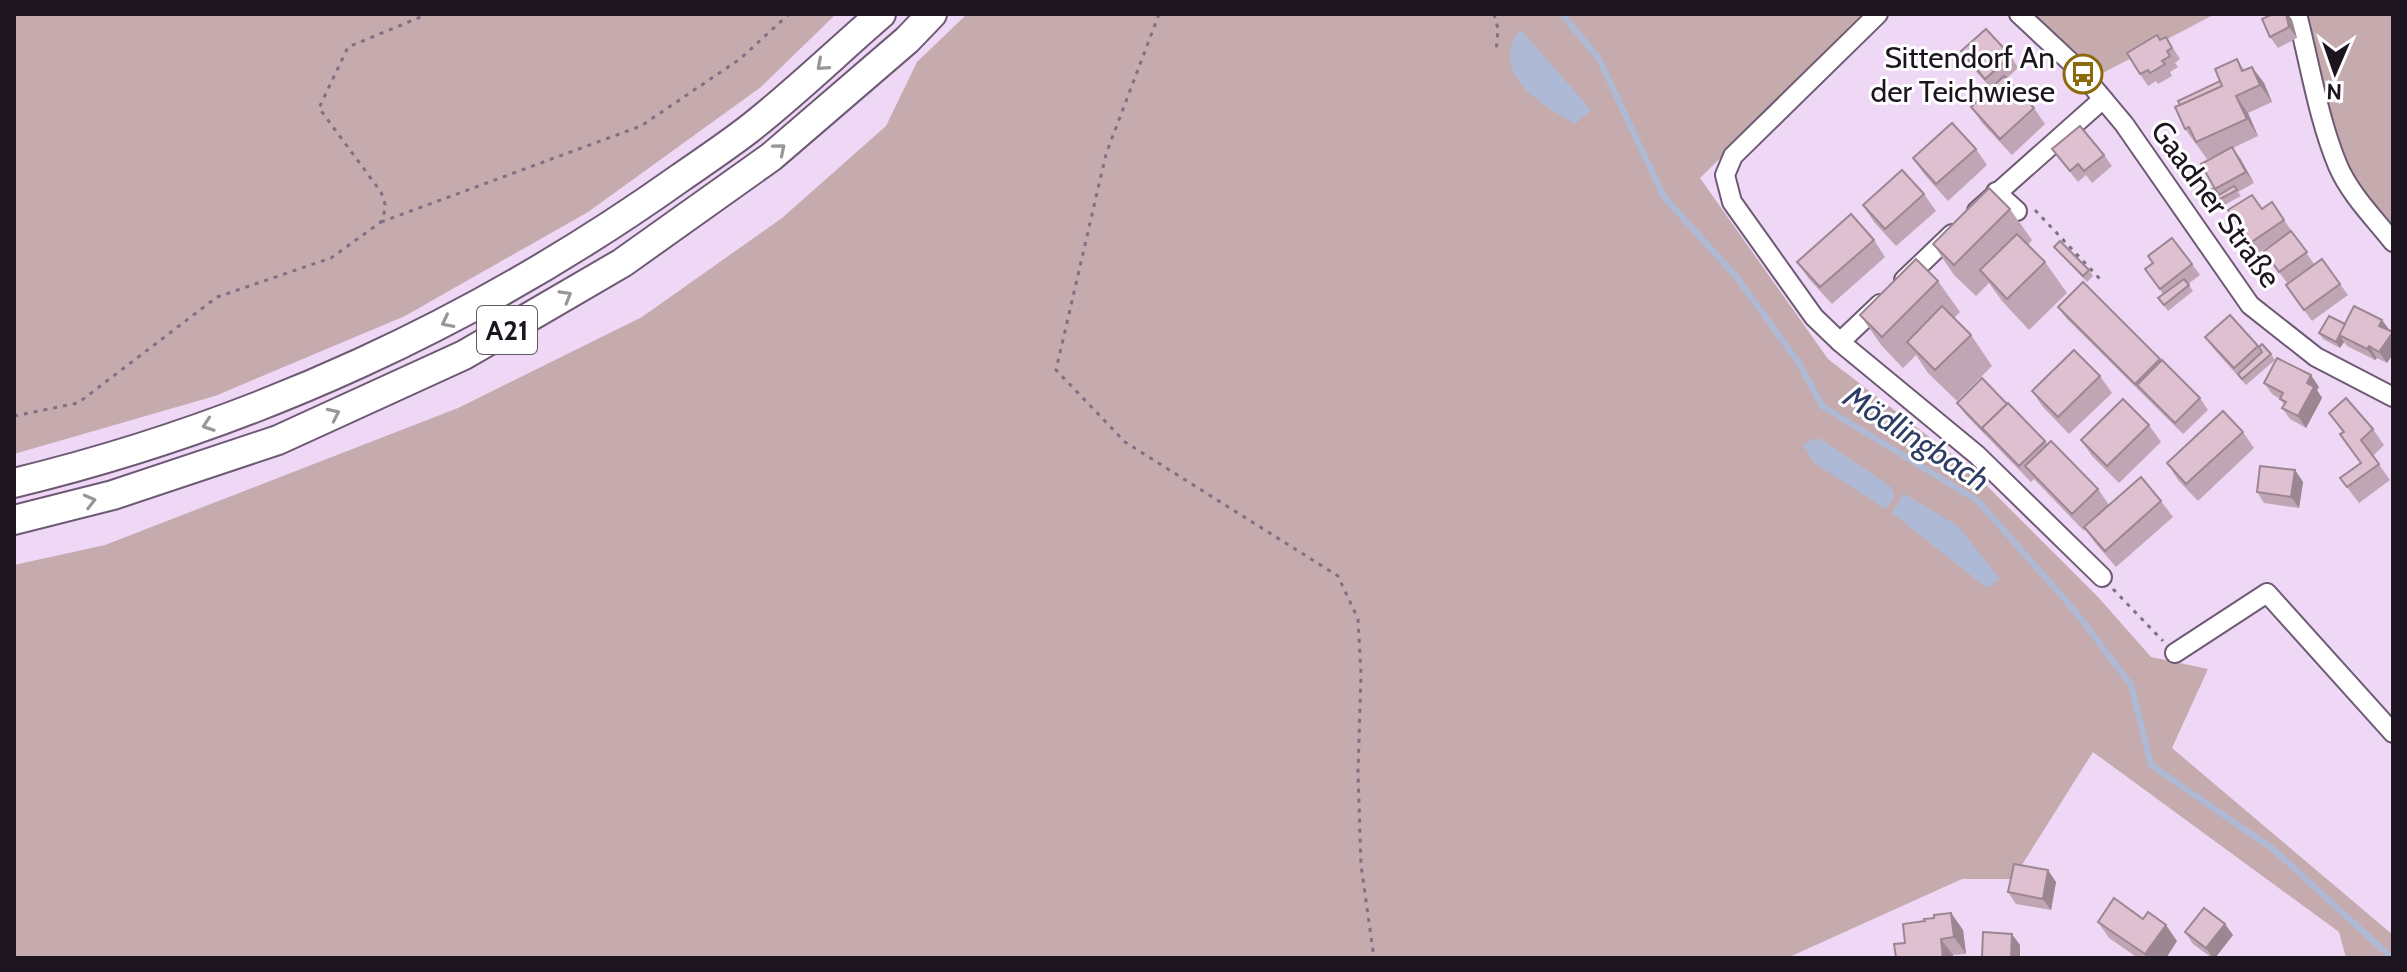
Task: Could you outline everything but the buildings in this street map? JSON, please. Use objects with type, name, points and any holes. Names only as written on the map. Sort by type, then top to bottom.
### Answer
[{"type":"highway","name":"A21","points":[[14,483],[104,461],[267,405],[448,322],[607,230],[749,129],[881,14]]},
{"type":"highway","name":"A21","points":[[14,520],[113,495],[278,440],[464,355],[622,263],[771,157],[907,40],[932,14]]},
{"type":"street","points":[[1878,14],[1733,156],[1725,175],[1732,202],[1814,317],[1977,455],[2102,577]]},
{"type":"street","name":"Gaadner Straße","points":[[2019,14],[2077,68],[2124,124],[2250,305],[2316,357],[2393,397]]},
{"type":"street","points":[[2297,14],[2322,115],[2339,167],[2353,191],[2393,242]]},
{"type":"street","points":[[1840,342],[2002,186],[2103,99]]},
{"type":"street","points":[[2002,186],[2017,211]]},
{"type":"street","points":[[2175,653],[2267,593],[2393,733]]},
{"type":"path","points":[[381,222],[386,207],[381,192],[319,108],[348,47],[428,14]]},
{"type":"path","points":[[14,416],[78,403],[217,297],[331,258],[381,222],[641,126],[740,59],[789,14]]},
{"type":"path","points":[[1159,14],[1106,154],[1056,370],[1125,442],[1338,576],[1358,619],[1361,865],[1374,958]]},
{"type":"path","points":[[1494,14],[1498,29],[1496,53]]},
{"type":"path","points":[[2002,186],[2100,279]]},
{"type":"path","points":[[2102,577],[2175,653]]},
{"type":"shaded area","points":[[14,14],[836,14],[761,87],[588,212],[405,316],[215,396],[14,454]]},
{"type":"shaded area","points":[[967,14],[1866,14],[1700,178],[1828,359],[1968,467],[2098,597],[2151,657],[2208,669],[2172,748],[2393,935],[2393,958],[2346,958],[2339,932],[2093,752],[2013,879],[1962,879],[1787,958],[14,958],[14,565],[105,545],[458,408],[642,317],[782,218],[886,126],[917,62]]},
{"type":"shaded area","points":[[2033,14],[2215,14],[2101,74]]},
{"type":"shaded area","points":[[2304,14],[2393,14],[2393,235],[2346,168],[2331,123]]},
{"type":"water","points":[[1520,29],[1591,110],[1575,124],[1530,94],[1514,73],[1510,60],[1511,46]]},
{"type":"water","points":[[1819,438],[1891,487],[1895,496],[1886,509],[1814,463],[1803,444]]},
{"type":"water","points":[[1903,493],[1958,526],[2000,579],[1987,588],[1892,513]]},
{"type":"waterway","name":"Mödlingbach","points":[[1562,14],[1599,59],[1664,197],[1735,275],[1799,363],[1822,406],[1978,501],[2075,611],[2131,685],[2151,765],[2273,849],[2392,958]]},
{"type":"place","name":"Sittendorf An der Teichwiese","points":[[2083,74]]}]
